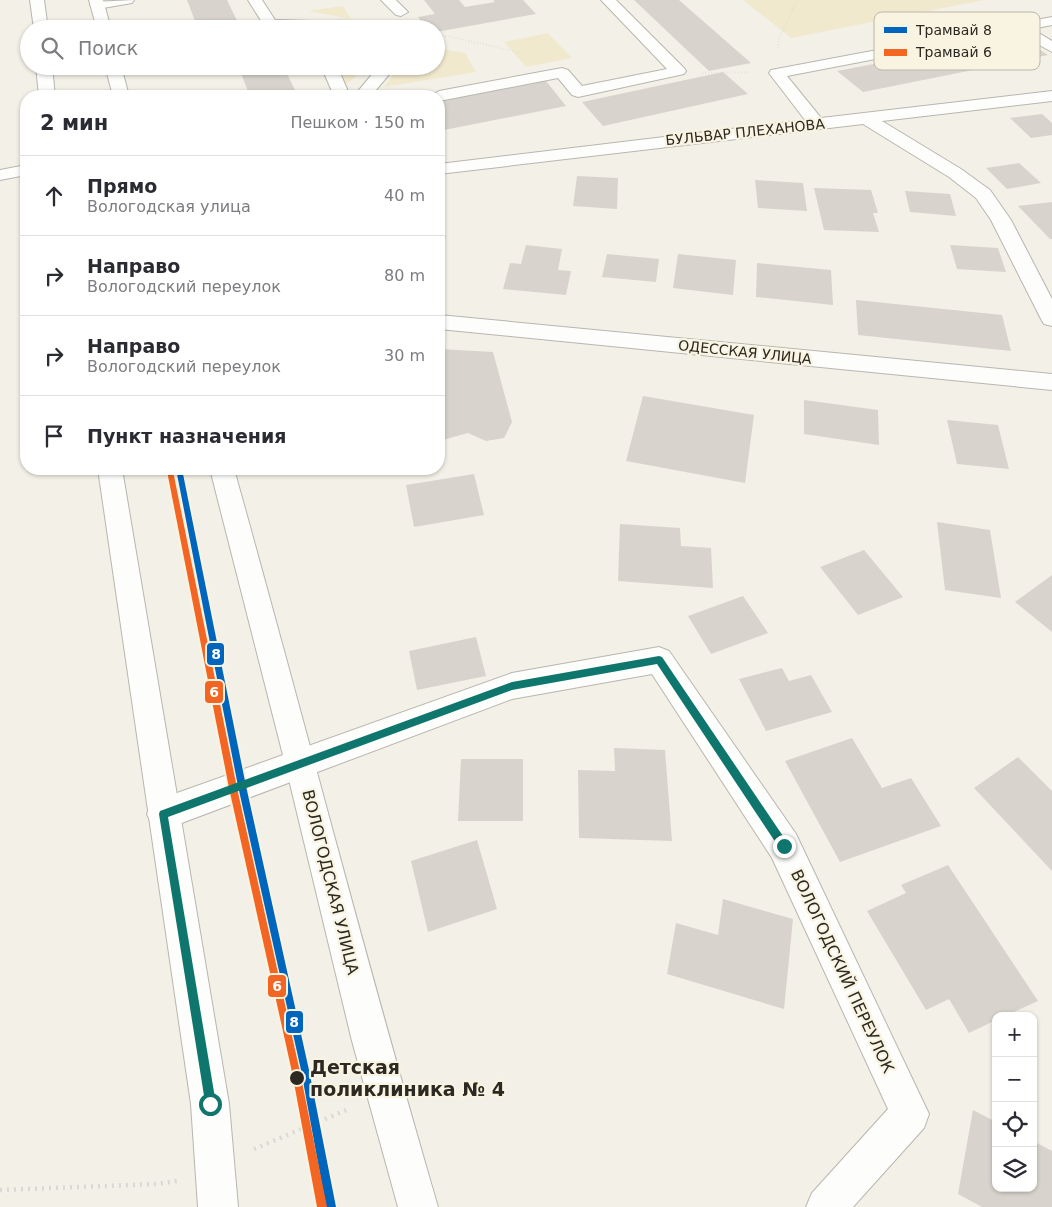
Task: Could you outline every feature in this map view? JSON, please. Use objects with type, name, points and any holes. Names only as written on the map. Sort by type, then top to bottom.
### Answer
[{"type":"street","points":[[37,0],[40,20]]},
{"type":"street","points":[[102,20],[97,2],[127,0]]},
{"type":"street","points":[[255,0],[268,20]]},
{"type":"street","points":[[388,0],[398,20]]},
{"type":"street","points":[[608,0],[678,71]]},
{"type":"street","points":[[1040,40],[1052,47]]},
{"type":"street","points":[[817,124],[777,73],[874,54]]},
{"type":"street","points":[[445,95],[562,73],[578,92],[678,71]]},
{"type":"street","points":[[45,75],[46,90]]},
{"type":"street","points":[[115,75],[119,90]]},
{"type":"street","points":[[333,75],[339,90]]},
{"type":"street","points":[[367,90],[380,75]]},
{"type":"street","name":"БУЛЬВАР ПЛЕХАНОВА","points":[[445,168],[1052,96]]},
{"type":"street","points":[[867,119],[955,173],[982,194],[1001,220],[1052,319]]},
{"type":"street","points":[[0,175],[20,171]]},
{"type":"street","name":"ОДЕССКАЯ УЛИЦА","points":[[445,323],[1052,382]]},
{"type":"street","points":[[111,475],[210,1104],[218,1207]]},
{"type":"street","name":"ВОЛОГОДСКАЯ УЛИЦА","points":[[224,475],[417,1207]]},
{"type":"street","name":"ВОЛОГОДСКИЙ ПЕРЕУЛОК","points":[[163,814],[512,686],[659,660],[784,846],[910,1114],[826,1207]]},
{"type":"path","points":[[678,71],[712,74],[723,72],[777,73],[779,39],[796,0]]},
{"type":"path","points":[[0,1190],[179,1181],[386,1094]]},
{"type":"shaded area","points":[[743,0],[984,0],[923,12],[874,12],[874,22],[791,38]]},
{"type":"shaded area","points":[[343,6],[351,19],[308,11]]},
{"type":"shaded area","points":[[548,33],[572,58],[526,67],[504,42]]},
{"type":"shaded area","points":[[445,50],[465,53],[476,72],[384,87],[393,75],[445,75]]},
{"type":"shaded area","points":[[339,75],[358,75],[344,86]]},
{"type":"building","points":[[187,0],[227,0],[237,20],[195,20]]},
{"type":"building","points":[[424,0],[459,0],[465,7],[495,2],[493,0],[523,0],[536,14],[445,30],[445,20],[420,20],[418,17],[435,14]]},
{"type":"building","points":[[634,0],[679,0],[751,63],[709,71]]},
{"type":"building","points":[[1040,50],[1048,55],[1040,57]]},
{"type":"building","points":[[874,64],[874,70],[973,70],[863,92],[837,71]]},
{"type":"building","points":[[723,72],[748,94],[603,126],[582,102]]},
{"type":"building","points":[[242,75],[288,75],[295,90],[248,90]]},
{"type":"building","points":[[546,81],[566,106],[445,130],[445,100]]},
{"type":"building","points":[[1042,114],[1052,123],[1052,135],[1031,138],[1010,118]]},
{"type":"building","points":[[1019,163],[1041,183],[1007,189],[986,168]]},
{"type":"building","points":[[577,176],[618,178],[617,209],[573,206]]},
{"type":"building","points":[[755,180],[803,183],[807,211],[758,208]]},
{"type":"building","points":[[814,188],[871,190],[878,213],[873,213],[879,232],[824,230]]},
{"type":"building","points":[[905,191],[950,194],[956,216],[910,212]]},
{"type":"building","points":[[1052,202],[1052,239],[1050,239],[1018,206]]},
{"type":"building","points":[[526,245],[562,249],[558,270],[571,271],[566,295],[503,289],[510,263],[521,264]]},
{"type":"building","points":[[950,245],[998,248],[1006,272],[957,269]]},
{"type":"building","points":[[607,254],[659,259],[656,282],[602,277]]},
{"type":"building","points":[[678,254],[736,260],[733,295],[673,288]]},
{"type":"building","points":[[757,263],[831,270],[833,305],[756,297]]},
{"type":"building","points":[[856,300],[1002,315],[1011,351],[858,335]]},
{"type":"building","points":[[445,349],[493,352],[512,422],[504,438],[486,441],[468,433],[445,439]]},
{"type":"building","points":[[643,396],[754,415],[745,483],[626,461]]},
{"type":"building","points":[[804,400],[878,410],[879,445],[804,434]]},
{"type":"building","points":[[947,420],[998,425],[1009,469],[957,464]]},
{"type":"building","points":[[474,474],[484,515],[414,527],[406,485]]},
{"type":"building","points":[[937,522],[990,530],[1001,598],[945,590]]},
{"type":"building","points":[[620,524],[680,528],[681,546],[711,548],[713,588],[618,581]]},
{"type":"building","points":[[864,550],[903,597],[858,615],[820,567]]},
{"type":"building","points":[[1052,575],[1052,632],[1015,602]]},
{"type":"building","points":[[743,596],[768,633],[711,654],[688,616]]},
{"type":"building","points":[[476,637],[486,676],[417,690],[409,651]]},
{"type":"building","points":[[782,668],[789,681],[811,675],[832,712],[766,731],[739,679]]},
{"type":"building","points":[[852,738],[882,788],[911,778],[941,826],[840,862],[785,761]]},
{"type":"building","points":[[614,748],[665,750],[672,841],[579,838],[578,770],[615,771]]},
{"type":"building","points":[[1018,757],[1052,791],[1052,871],[974,788]]},
{"type":"building","points":[[461,759],[523,759],[523,821],[458,821]]},
{"type":"building","points":[[477,840],[497,909],[428,932],[411,861]]},
{"type":"building","points":[[948,865],[1038,1001],[1014,1012],[992,1012],[992,1022],[969,1033],[949,999],[926,1010],[867,911],[906,893],[901,885]]},
{"type":"building","points":[[723,899],[793,919],[784,1009],[667,974],[676,923],[718,935]]},
{"type":"building","points":[[973,1110],[992,1120],[992,1192],[1037,1192],[1037,1143],[1052,1151],[1052,1207],[982,1207],[958,1194]]},
{"type":"tram line","name":"6","points":[[171,475],[233,788],[296,1072],[322,1207]]},
{"type":"tram line","name":"8","points":[[180,475],[242,786],[305,1070],[331,1207]]},
{"type":"place","name":"Детская поликлиника № 4","points":[[297,1078]]},
{"type":"route","points":[[210,1104],[163,814],[217,796],[512,686],[659,660],[784,846]]}]
